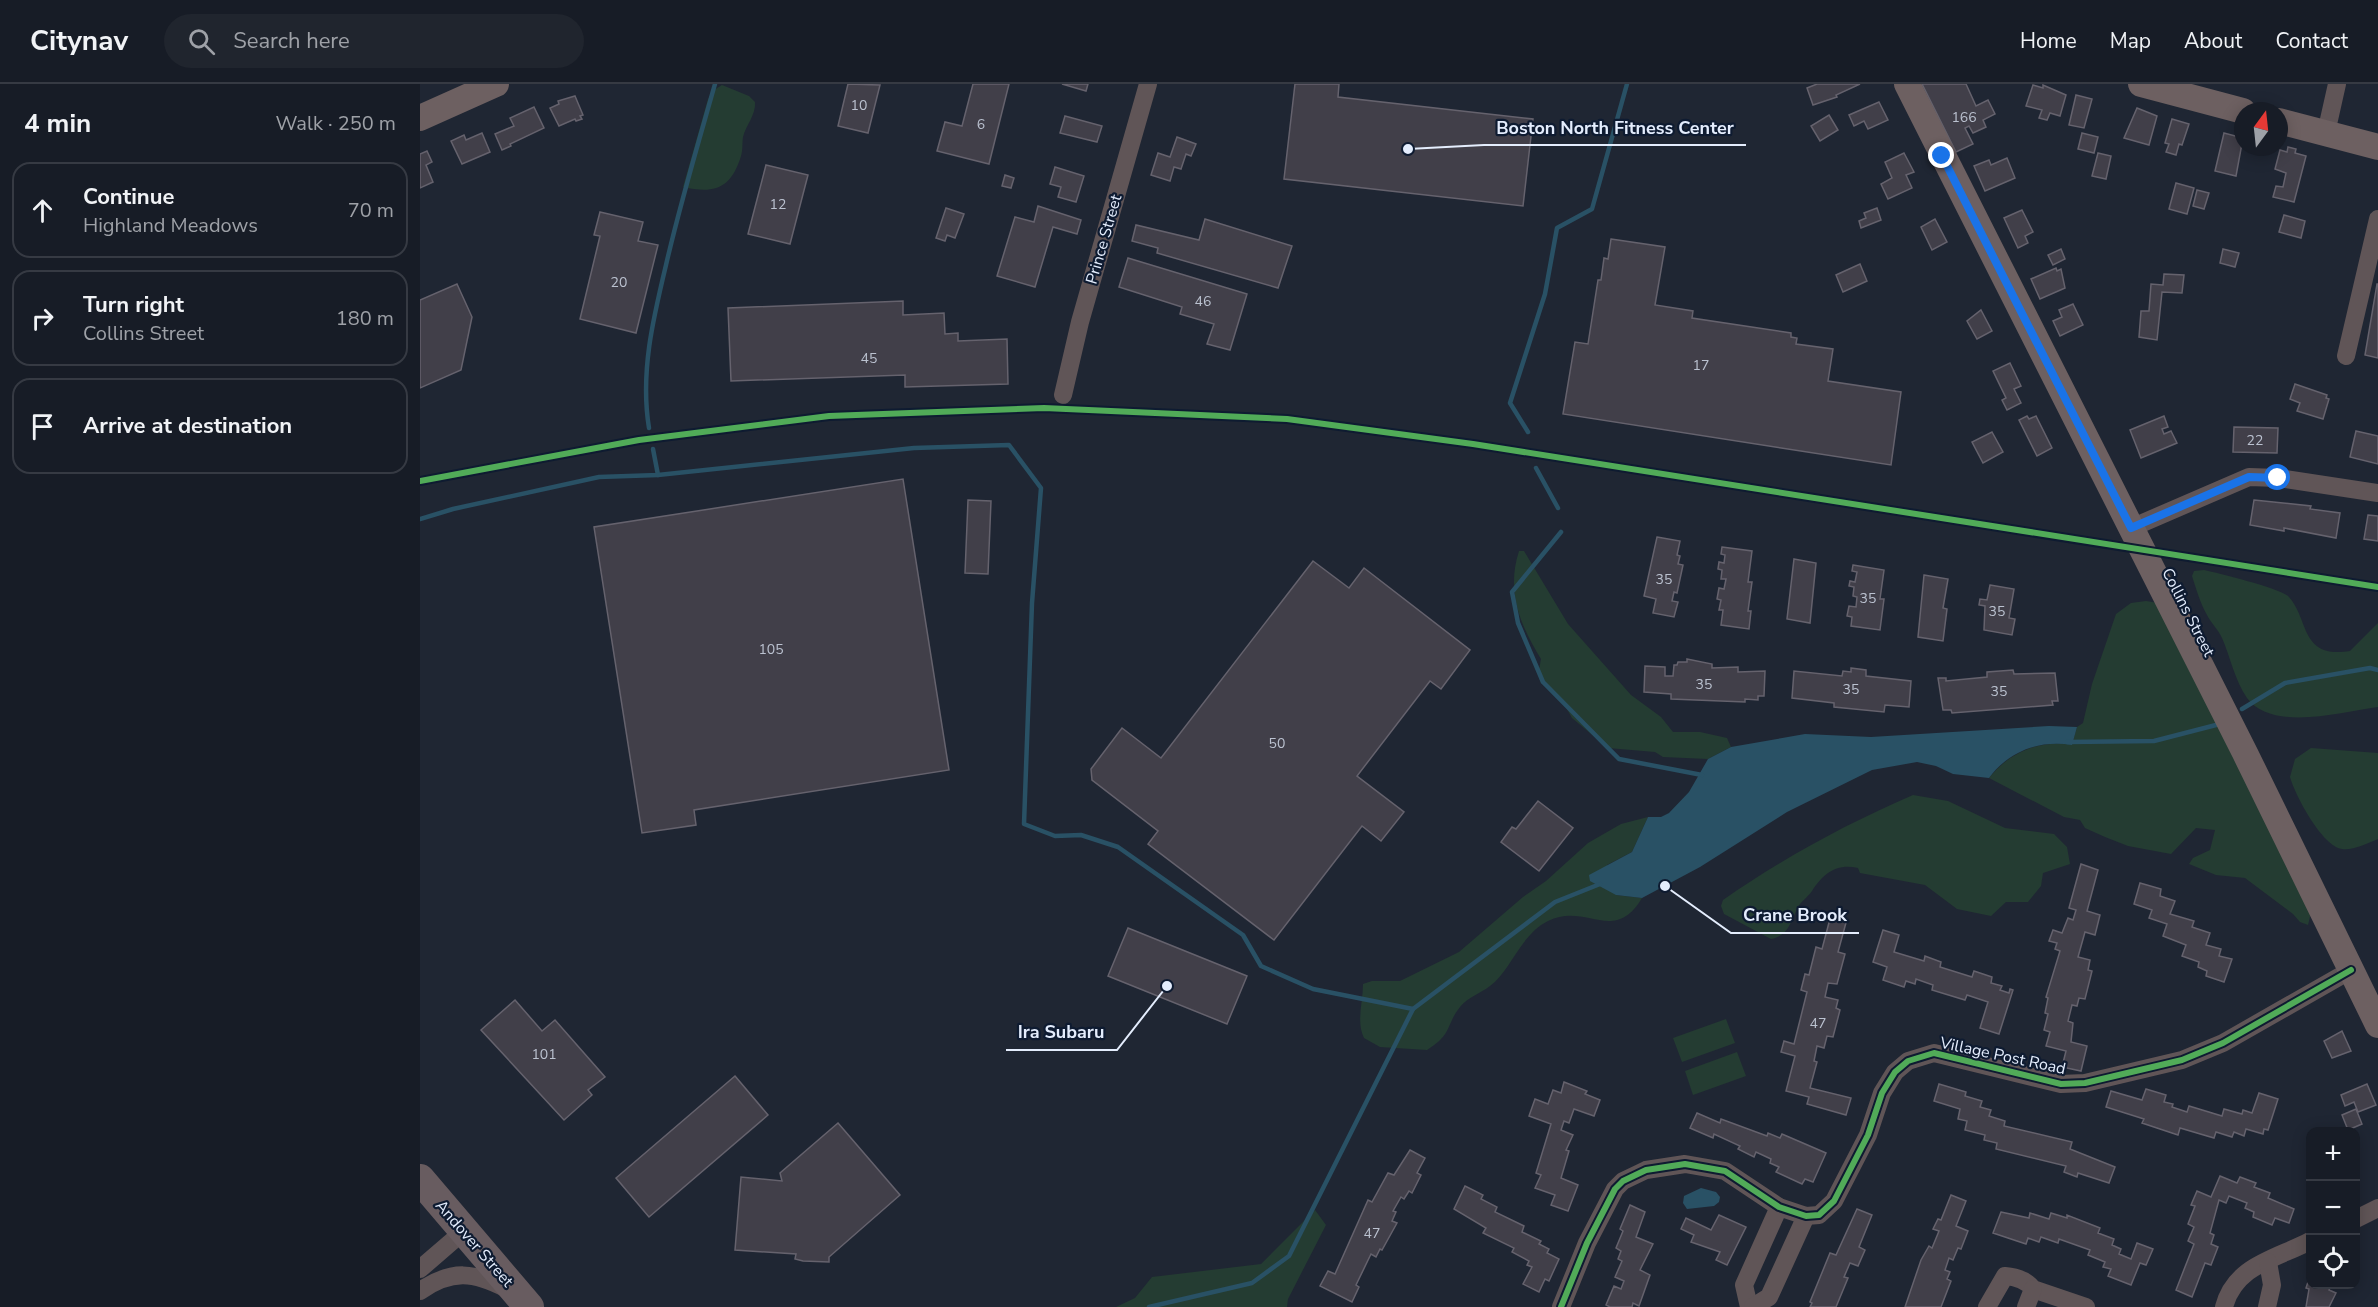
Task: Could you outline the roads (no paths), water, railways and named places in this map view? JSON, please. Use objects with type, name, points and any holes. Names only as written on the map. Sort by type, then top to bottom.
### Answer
[{"type":"highway","name":"Andover Street","points":[[420,1179],[525,1301]]},
{"type":"main road","points":[[420,118],[496,84]]},
{"type":"main road","name":"Collins Street","points":[[1907,84],[2378,1025]]},
{"type":"main road","points":[[2141,84],[2177,89],[2234,108]]},
{"type":"main road","points":[[2288,123],[2378,147]]},
{"type":"street","name":"Prince Street","points":[[1063,394],[1080,322],[1148,84]]},
{"type":"street","points":[[2326,133],[2337,84]]},
{"type":"street","points":[[2346,356],[2378,219]]},
{"type":"street","points":[[2131,528],[2249,477],[2378,493]]},
{"type":"street","name":"Village Post Road","points":[[1806,1216],[1826,1211],[1834,1201],[1868,1135],[1882,1094],[1895,1072],[1908,1061],[1934,1053],[2061,1084],[2085,1083],[2182,1060],[2223,1043],[2351,970]]},
{"type":"street","points":[[1561,1307],[1602,1212],[1623,1180],[1665,1165],[1685,1164],[1705,1167],[1736,1176],[1779,1207],[1806,1216],[1769,1298],[1751,1307],[1744,1285],[1779,1207]]},
{"type":"street","points":[[2360,1217],[2378,1208]]},
{"type":"street","points":[[420,1269],[464,1231]]},
{"type":"street","points":[[2224,1307],[2231,1286],[2244,1272],[2306,1243]]},
{"type":"street","points":[[2267,1307],[2272,1285],[2268,1262]]},
{"type":"street","points":[[420,1291],[444,1277],[470,1276],[492,1281],[525,1301]]},
{"type":"street","points":[[1987,1307],[2005,1276],[2017,1277],[2034,1289],[2086,1307]]},
{"type":"street","points":[[2026,1307],[2034,1289]]},
{"type":"water","points":[[2049,726],[2077,727],[2072,745],[2048,744],[2015,754],[1989,778],[1953,774],[1936,766],[1917,762],[1872,770],[1787,812],[1700,867],[1642,898],[1616,895],[1590,881],[1589,875],[1632,852],[1648,817],[1661,817],[1669,813],[1689,792],[1708,759],[1731,747],[1805,734],[1871,737]]},
{"type":"water","points":[[1701,1188],[1716,1192],[1720,1197],[1719,1202],[1714,1206],[1687,1209],[1683,1203],[1684,1196]]},
{"type":"waterway","points":[[649,428],[646,387],[649,346],[677,219],[715,84]]},
{"type":"waterway","points":[[1528,432],[1510,403],[1545,294],[1557,228],[1592,209],[1627,84]]},
{"type":"waterway","points":[[420,519],[453,509],[599,477],[658,475],[914,448],[1009,445],[1041,488],[1032,603],[1024,824],[1055,836],[1081,835],[1118,847],[1243,935],[1261,966],[1313,989],[1413,1009]]},
{"type":"waterway","points":[[653,449],[658,475]]},
{"type":"waterway","points":[[1536,468],[1558,508]]},
{"type":"waterway","points":[[1561,532],[1512,592],[1518,623],[1543,682],[1619,759],[1702,775]]},
{"type":"waterway","points":[[2242,709],[2285,683],[2370,668],[2378,670]]},
{"type":"waterway","points":[[2067,742],[2154,741],[2216,725]]},
{"type":"waterway","points":[[1149,1307],[1252,1283],[1289,1256],[1413,1009],[1555,902],[1600,884]]},
{"type":"place","name":"Boston North Fitness Center","points":[[1408,149]]},
{"type":"place","name":"Crane Brook","points":[[1665,886]]},
{"type":"place","name":"Ira Subaru","points":[[1167,986]]}]
